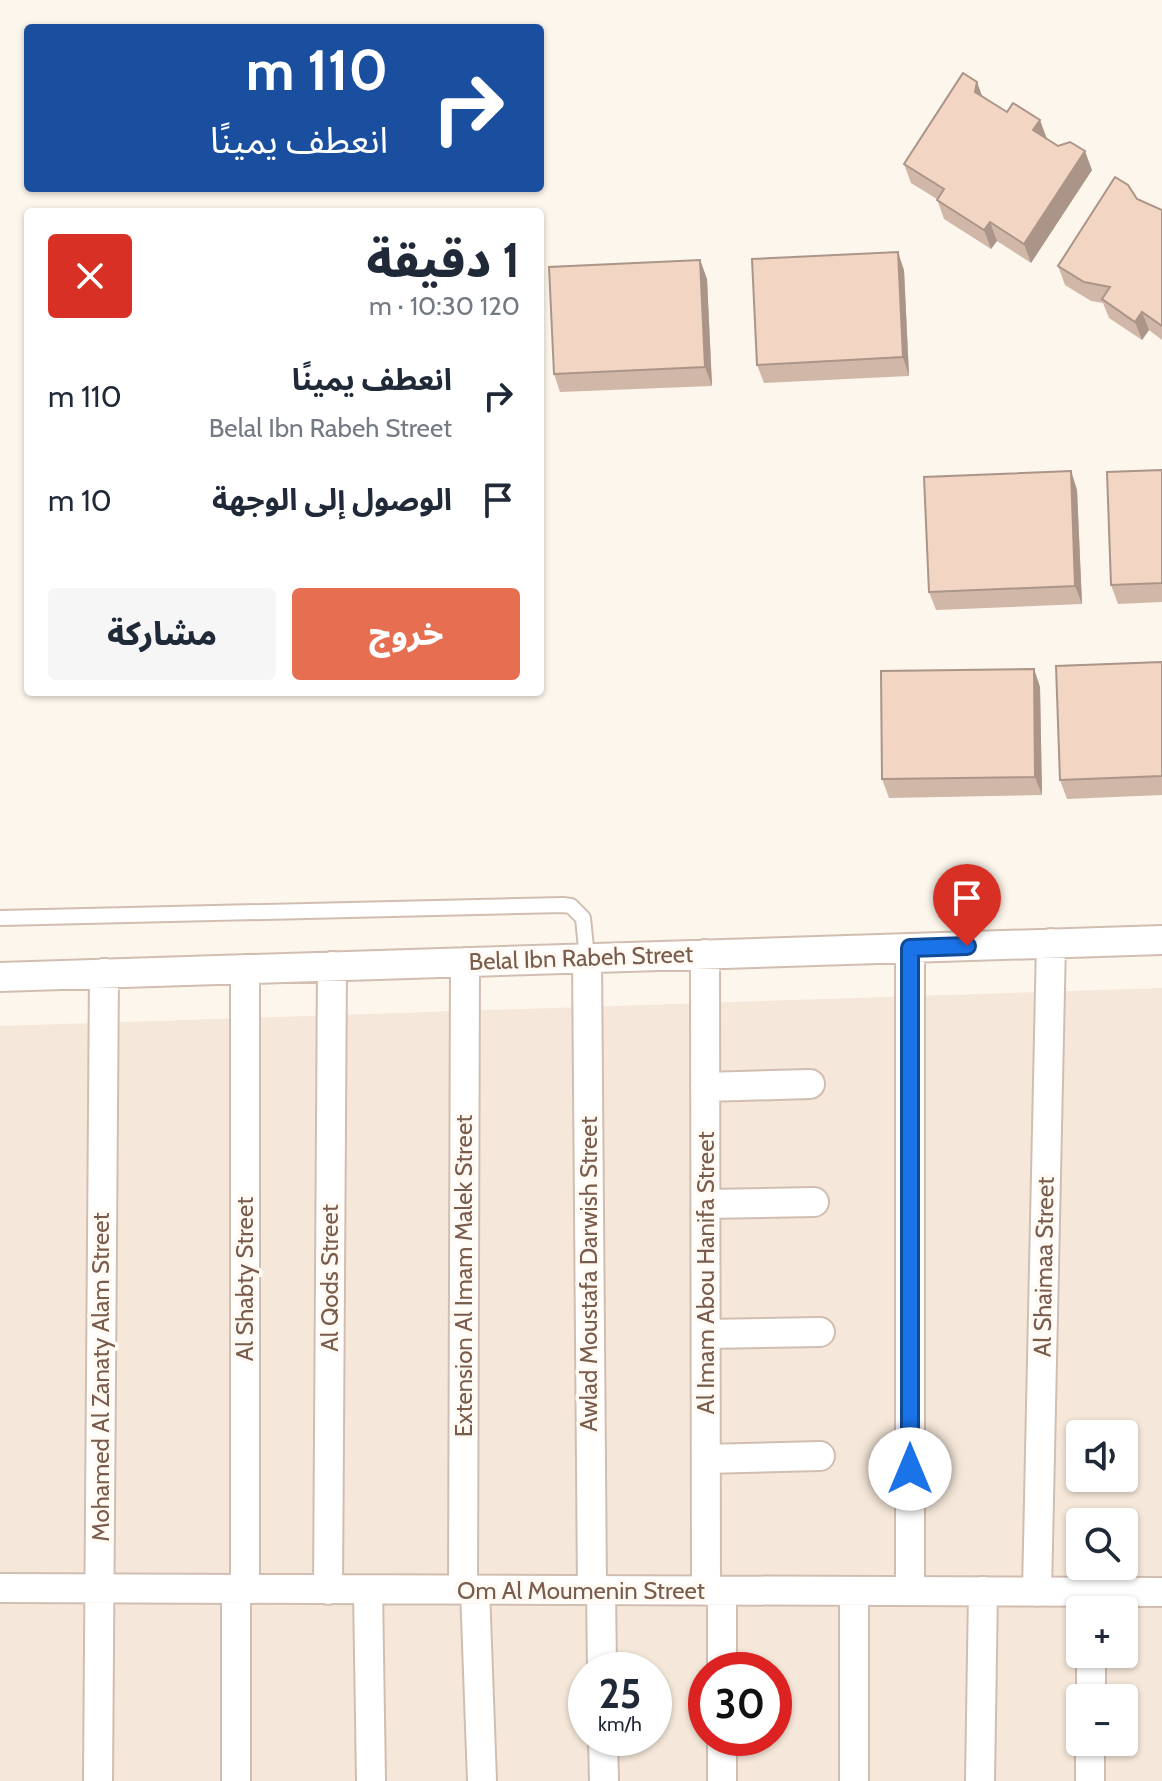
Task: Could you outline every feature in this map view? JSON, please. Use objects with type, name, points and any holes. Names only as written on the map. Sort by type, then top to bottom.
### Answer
[{"type":"street","name":"Belal Ibn Rabeh Street","points":[[0,977],[1162,940]]},
{"type":"street","name":"Al Shaimaa Street","points":[[1037,1592],[1051,943]]},
{"type":"street","points":[[910,948],[910,1591]]},
{"type":"street","name":"Al Imam Abou Hanifa Street","points":[[705,954],[706,1459],[720,1652]]},
{"type":"street","name":"Awlad Moustafa Darwish Street","points":[[587,958],[596,1591],[601,1652]]},
{"type":"street","name":"Extension Al Imam Malek Street","points":[[465,962],[469,1590],[482,1781]]},
{"type":"street","name":"Al Qods Street","points":[[328,1590],[332,966]]},
{"type":"street","name":"Al Shabty Street","points":[[236,1781],[245,969]]},
{"type":"street","name":"Mohamed Al Zanaty Alam Street","points":[[98,1781],[104,973]]},
{"type":"street","points":[[705,1087],[810,1084]]},
{"type":"street","points":[[706,1204],[814,1202]]},
{"type":"street","points":[[706,1334],[820,1332]]},
{"type":"street","points":[[706,1459],[820,1456]]},
{"type":"street","name":"Om Al Moumenin Street","points":[[0,1588],[983,1591],[1037,1592],[1066,1597]]},
{"type":"street","points":[[368,1590],[371,1781]]},
{"type":"street","points":[[854,1591],[854,1781]]},
{"type":"street","points":[[980,1781],[983,1591]]},
{"type":"street","name":"Om Al Moumenin Street","points":[[1130,1596],[1162,1592]]},
{"type":"street","points":[[603,1756],[604,1781]]},
{"type":"street","points":[[722,1756],[722,1781]]},
{"type":"street","points":[[1090,1756],[1090,1781]]},
{"type":"lane","points":[[0,918],[563,905],[571,906],[583,918],[587,958]]},
{"type":"shaded area","points":[[1162,988],[1162,1781],[0,1781],[0,1026]]},
{"type":"building","points":[[963,73],[977,82],[975,92],[1007,112],[1013,103],[1040,120],[1033,130],[1058,146],[1070,142],[1085,151],[1024,244],[990,222],[984,230],[937,200],[944,189],[904,164]]},
{"type":"building","points":[[1115,177],[1128,185],[1137,199],[1162,210],[1162,326],[1142,312],[1135,322],[1102,299],[1110,287],[1084,282],[1058,266]]},
{"type":"building","points":[[898,252],[903,357],[757,365],[752,259]]},
{"type":"building","points":[[700,260],[705,367],[554,374],[549,267]]},
{"type":"building","points":[[1162,470],[1162,583],[1111,585],[1107,472]]},
{"type":"building","points":[[1071,471],[1075,586],[929,592],[924,477]]},
{"type":"building","points":[[1162,662],[1162,776],[1060,780],[1056,666]]},
{"type":"building","points":[[1034,669],[1035,777],[882,779],[881,671]]},
{"type":"route","points":[[910,1469],[910,948],[967,946]]}]
